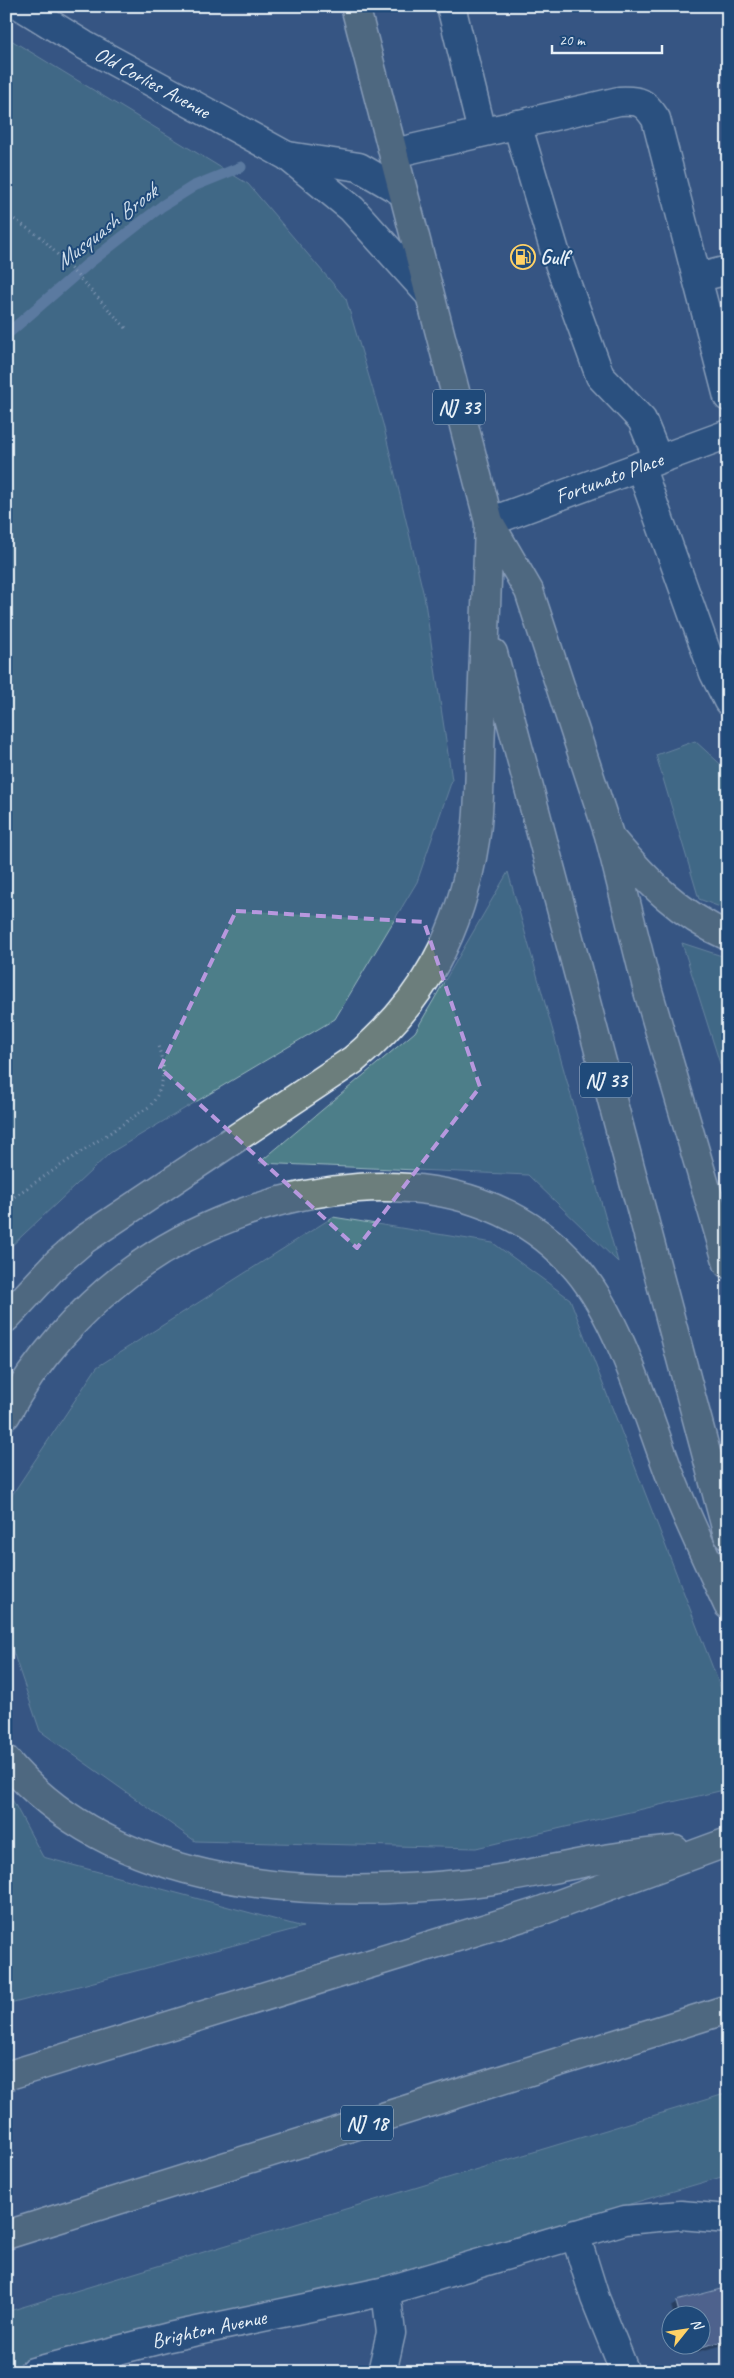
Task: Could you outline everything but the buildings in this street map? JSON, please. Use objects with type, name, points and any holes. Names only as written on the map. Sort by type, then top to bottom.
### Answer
[{"type":"highway","name":"NJ 33","points":[[355,6],[489,522],[529,591],[609,836],[648,991],[728,1264]]},
{"type":"highway","name":"NJ 33","points":[[489,522],[486,625],[728,1535]]},
{"type":"highway","points":[[6,1318],[57,1263],[85,1239],[353,1060],[376,1041],[409,1005],[439,960],[461,904],[475,839],[486,625]]},
{"type":"highway","points":[[609,836],[646,879],[670,901],[708,928],[728,936]]},
{"type":"highway","points":[[6,1415],[50,1350],[76,1320],[130,1272],[192,1234],[265,1205],[336,1190],[399,1186],[467,1198],[502,1211],[536,1231],[565,1256],[593,1292],[611,1325],[671,1478],[728,1605]]},
{"type":"highway","points":[[6,1760],[39,1795],[81,1826],[140,1854],[186,1869],[246,1882],[317,1888],[413,1888],[472,1883],[643,1853],[721,1844]]},
{"type":"highway","points":[[6,2076],[535,1913],[721,1844]]},
{"type":"highway","name":"NJ 18","points":[[6,2235],[728,2009]]},
{"type":"street","name":"Old Corlies Avenue","points":[[21,6],[84,45],[287,156],[352,209],[428,293]]},
{"type":"street","points":[[450,6],[482,132]]},
{"type":"street","points":[[394,153],[619,101],[636,100],[648,107],[656,120],[728,397]]},
{"type":"street","points":[[517,124],[556,255],[600,376],[642,420],[649,462],[714,673],[728,701]]},
{"type":"street","name":"Old Corlies Avenue","points":[[287,156],[359,167],[402,192]]},
{"type":"street","points":[[697,278],[728,270]]},
{"type":"street","name":"Fortunato Place","points":[[489,522],[728,434]]},
{"type":"street","name":"Brighton Avenue","points":[[33,2372],[169,2337],[386,2291],[625,2220],[681,2215],[728,2219]]},
{"type":"street","points":[[575,2234],[595,2298],[625,2372]]},
{"type":"street","points":[[382,2372],[391,2333],[386,2291]]},
{"type":"path","points":[[6,214],[42,238],[126,328]]},
{"type":"path","points":[[6,1202],[150,1106],[158,1096],[164,1070],[158,1046]]},
{"type":"highlighted area","points":[[236,911],[424,922],[480,1087],[357,1248],[160,1068]]},
{"type":"green space","points":[[6,37],[248,184],[346,299],[383,424],[424,596],[452,780],[417,882],[335,1019],[110,1153],[6,1251]]},
{"type":"green space","points":[[695,741],[728,771],[728,910],[699,899],[656,755]]},
{"type":"green space","points":[[508,872],[618,1262],[528,1175],[259,1163],[415,1032]]},
{"type":"green space","points":[[682,943],[728,958],[728,1089]]},
{"type":"green space","points":[[333,1217],[493,1243],[570,1299],[728,1707],[728,1789],[476,1848],[195,1841],[40,1731],[6,1631],[6,1504],[97,1367]]},
{"type":"green space","points":[[6,1788],[43,1857],[303,1927],[6,2005]]},
{"type":"green space","points":[[728,2093],[728,2175],[62,2372],[6,2372],[6,2312]]},
{"type":"waterway","name":"Musquash Brook","points":[[6,335],[89,263],[162,206],[194,186],[241,167]]},
{"type":"place","name":"Gulf","points":[[523,257]]}]
